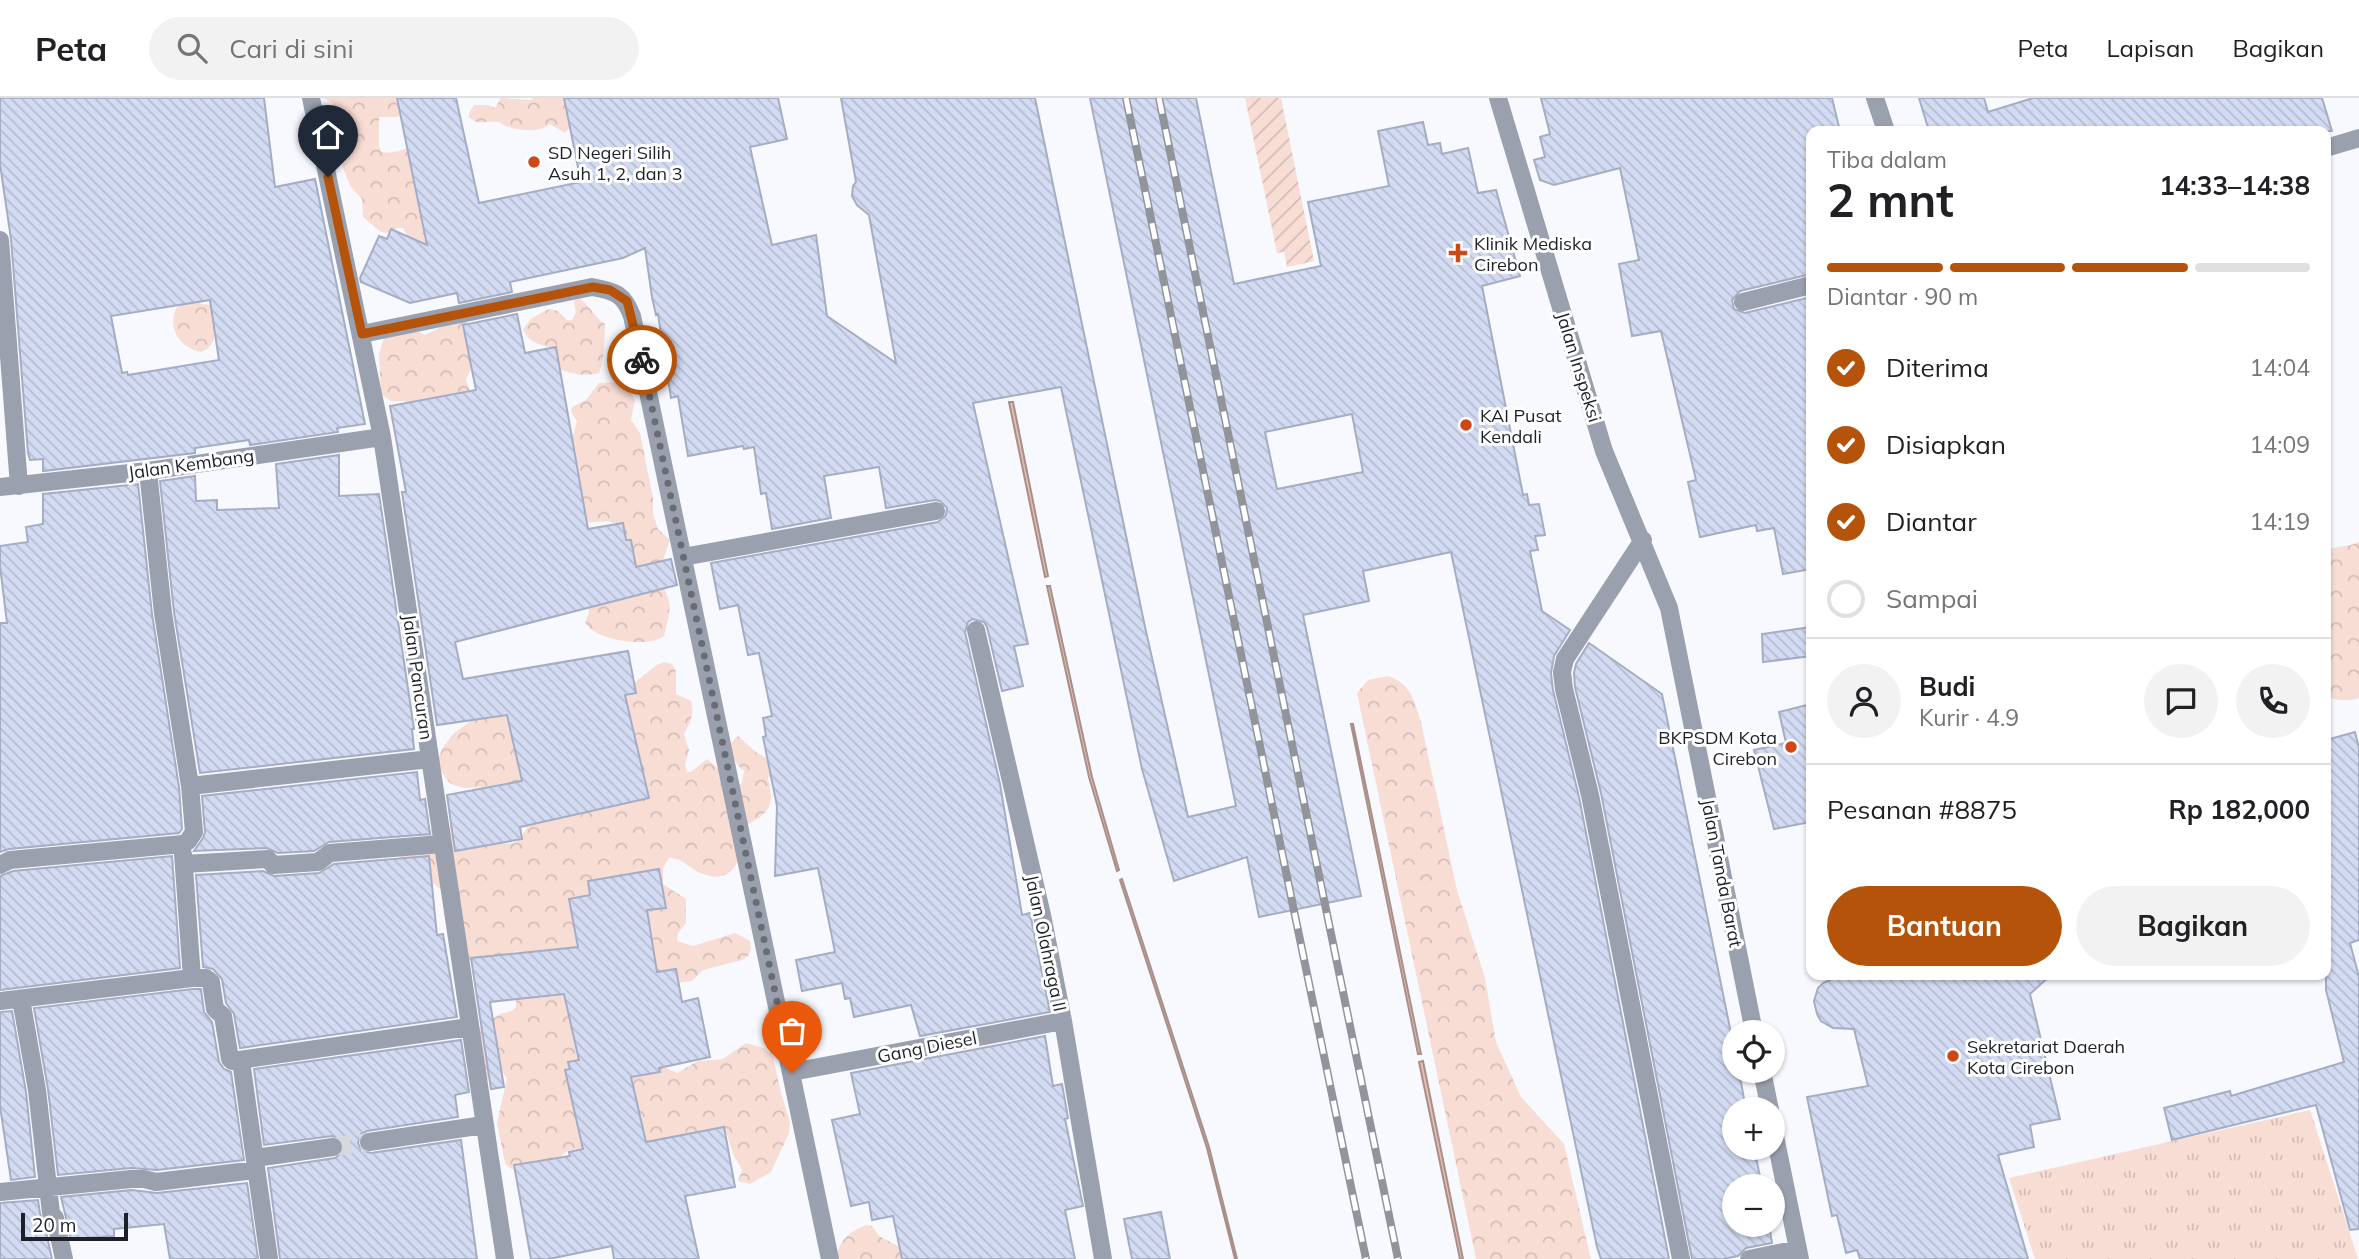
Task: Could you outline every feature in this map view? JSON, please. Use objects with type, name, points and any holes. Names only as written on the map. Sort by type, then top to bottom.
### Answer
[{"type":"street","name":"Jalan Pancuran","points":[[311,98],[382,437],[505,1259]]},
{"type":"street","name":"Jalan Inspeksi","points":[[1498,98],[1604,451],[1670,608],[1674,631]]},
{"type":"street","points":[[1875,98],[1884,126]]},
{"type":"street","points":[[2331,146],[2359,138]]},
{"type":"street","points":[[0,240],[19,486]]},
{"type":"street","points":[[1743,302],[1806,286]]},
{"type":"street","points":[[362,334],[593,287],[610,290],[627,301],[830,1259]]},
{"type":"street","name":"Jalan Kembang","points":[[0,487],[148,471],[382,437]]},
{"type":"street","points":[[0,865],[24,859],[183,844],[194,832],[190,786],[163,613],[148,471]]},
{"type":"street","points":[[683,557],[936,511]]},
{"type":"street","points":[[1643,540],[1565,659],[1562,672],[1590,795],[1681,1259]]},
{"type":"street","name":"Jalan Olahraga II","points":[[976,630],[1063,1021],[1102,1259]]},
{"type":"street","name":"Jalan Tanda Barat","points":[[1674,631],[1752,1020]]},
{"type":"street","points":[[190,786],[430,759]]},
{"type":"street","points":[[183,844],[192,978]]},
{"type":"street","points":[[184,864],[268,859],[273,865],[318,862],[330,853],[443,844]]},
{"type":"street","points":[[0,1001],[206,978],[211,982],[215,1009],[223,1016],[230,1059],[241,1061],[317,1050],[324,1046],[469,1027]]},
{"type":"street","points":[[21,999],[37,1090],[51,1213],[55,1218],[64,1259]]},
{"type":"street","name":"Gang Diesel","points":[[792,1073],[1063,1021]]},
{"type":"street","points":[[241,1061],[269,1259]]},
{"type":"street","points":[[369,1142],[484,1125]]},
{"type":"street","points":[[0,1192],[131,1179],[156,1182],[333,1147]]},
{"type":"street","points":[[1749,1259],[1799,1254],[1780,1160]]},
{"type":"green space","points":[[324,98],[407,98],[402,114],[397,117],[379,117],[379,147],[386,153],[417,147],[436,244],[412,244],[403,228],[381,232],[363,217],[362,199],[350,186],[342,165],[338,136],[329,120],[334,104]]},
{"type":"green space","points":[[501,98],[572,98],[571,126],[565,133],[550,124],[540,129],[523,130],[498,122],[479,122],[469,117],[474,105],[495,108]]},
{"type":"green space","points":[[1245,98],[1281,98],[1314,261],[1287,267],[1284,252],[1277,253]]},
{"type":"green space","points":[[196,298],[201,304],[213,305],[215,318],[216,332],[212,344],[201,352],[180,340],[173,320],[178,305]]},
{"type":"green space","points":[[580,299],[605,324],[599,373],[588,375],[556,367],[558,351],[533,342],[523,329],[532,318],[549,309],[558,311],[567,320],[572,320],[576,312],[575,300]]},
{"type":"green space","points":[[445,319],[467,321],[472,329],[473,364],[466,380],[477,410],[408,409],[405,401],[391,401],[381,394],[379,354],[386,332],[413,329],[425,335],[441,327]]},
{"type":"green space","points":[[617,382],[626,385],[635,400],[631,420],[640,433],[653,498],[653,514],[658,529],[670,540],[657,577],[670,605],[664,636],[646,642],[609,638],[598,634],[585,622],[589,613],[588,603],[623,526],[608,521],[582,523],[571,441],[577,421],[571,412],[572,407],[586,400],[599,383]]},
{"type":"green space","points":[[2359,542],[2359,698],[2338,700],[2331,698],[2331,548]]},
{"type":"green space","points":[[664,662],[672,664],[676,671],[676,694],[691,701],[692,705],[691,718],[684,734],[689,750],[685,765],[687,772],[691,772],[707,759],[738,785],[742,783],[744,771],[736,763],[730,749],[738,736],[757,753],[771,760],[773,772],[768,778],[771,795],[769,807],[761,817],[746,825],[740,856],[730,872],[722,876],[711,876],[673,858],[669,858],[663,868],[663,884],[686,899],[686,923],[678,933],[677,941],[693,946],[735,933],[750,941],[751,949],[748,956],[742,960],[703,970],[692,981],[668,984],[592,1056],[570,1066],[568,1071],[605,1086],[649,1060],[677,1073],[698,1061],[723,1059],[746,1043],[764,1048],[773,1056],[790,1122],[789,1133],[771,1172],[750,1184],[738,1181],[742,1170],[733,1154],[726,1131],[657,1146],[642,1139],[627,1139],[574,1149],[536,1169],[515,1170],[505,1163],[497,1123],[507,1078],[503,1073],[487,1080],[473,1031],[516,1007],[516,1001],[506,986],[528,956],[517,951],[489,961],[465,960],[451,898],[399,859],[411,842],[439,827],[453,826],[492,841],[508,844],[517,842],[527,828],[526,804],[503,799],[483,787],[465,788],[448,781],[438,760],[453,734],[483,712],[634,683]]},
{"type":"green space","points":[[1388,676],[1407,688],[1421,722],[1457,890],[1485,978],[1496,1042],[1521,1097],[1564,1144],[1591,1259],[1476,1259],[1357,693],[1368,680]]},
{"type":"green space","points":[[2310,1110],[2358,1259],[2035,1259],[2009,1178]]},
{"type":"green space","points":[[866,1225],[872,1226],[879,1236],[913,1254],[917,1259],[837,1259],[839,1247],[846,1238]]},
{"type":"shaded area","points":[[1009,402],[1013,402],[1048,576],[1045,577]]},
{"type":"shaded area","points":[[1047,586],[1050,586],[1092,777],[1119,870],[1117,871],[1089,777]]},
{"type":"shaded area","points":[[1353,724],[1421,1054],[1418,1054]]},
{"type":"shaded area","points":[[1122,879],[1209,1147],[1237,1259],[1207,1148],[1120,880]]},
{"type":"shaded area","points":[[1423,1061],[1463,1259],[1460,1259],[1419,1062]]},
{"type":"building","points":[[0,98],[264,98],[275,187],[315,179],[365,424],[337,428],[338,432],[250,445],[249,440],[195,448],[195,453],[43,471],[43,459],[30,460],[28,453],[11,239],[0,164]],"holes":[[[210,300],[219,360],[128,375],[127,372],[122,373],[111,316]]]},
{"type":"building","points":[[397,98],[456,98],[479,203],[581,182],[564,98],[778,98],[787,139],[750,147],[772,245],[816,235],[827,316],[896,363],[869,215],[857,205],[852,196],[856,182],[841,98],[1035,98],[1145,627],[1188,817],[1236,806],[1090,98],[1196,98],[1234,284],[1321,266],[1308,202],[1389,186],[1378,131],[1423,122],[1428,145],[1440,143],[1442,154],[1468,148],[1478,193],[1496,190],[1520,276],[1482,286],[1523,495],[1527,494],[1529,505],[1539,504],[1545,535],[1535,536],[1538,550],[1530,551],[1542,611],[1570,630],[1554,656],[1551,673],[1553,690],[1579,797],[1669,1259],[1601,1259],[1597,1247],[1451,552],[1363,571],[1369,601],[1303,615],[1361,896],[1259,917],[1247,857],[1174,881],[1142,769],[1061,387],[973,403],[1028,644],[1014,646],[1023,686],[1002,691],[984,622],[973,619],[968,622],[965,632],[1000,784],[1022,915],[1030,913],[1050,1012],[920,1036],[911,1005],[854,1017],[850,998],[845,999],[842,983],[802,991],[796,960],[835,952],[818,868],[775,876],[777,806],[763,737],[766,736],[763,718],[772,716],[759,653],[748,655],[738,605],[720,609],[711,563],[938,522],[946,515],[947,508],[935,500],[886,508],[879,467],[824,476],[831,518],[772,529],[766,493],[761,494],[754,447],[744,449],[743,446],[688,456],[678,396],[671,398],[645,248],[623,258],[510,282],[512,292],[459,303],[457,293],[410,303],[361,282],[360,278],[379,236],[387,239],[391,229],[427,245]],"holes":[[[1352,414],[1363,472],[1277,489],[1265,432]]]},
{"type":"building","points":[[1541,98],[1832,98],[1839,126],[1806,126],[1806,275],[1740,291],[1732,300],[1734,309],[1745,313],[1806,298],[1806,570],[1783,574],[1774,528],[1757,531],[1756,525],[1700,537],[1688,482],[1696,480],[1661,331],[1632,336],[1619,264],[1639,260],[1620,168],[1554,185],[1540,180],[1534,160],[1545,157],[1540,137],[1550,134]]},
{"type":"building","points":[[1919,98],[1984,98],[1988,112],[2033,98],[2322,98],[2330,126],[1927,126]]},
{"type":"building","points":[[517,314],[525,353],[556,347],[588,529],[623,523],[626,540],[631,540],[636,567],[671,559],[677,585],[455,642],[463,679],[628,651],[636,693],[625,695],[649,798],[520,827],[522,839],[455,851],[447,795],[522,781],[507,715],[437,725],[402,492],[406,492],[390,406],[476,390],[463,325]]},
{"type":"building","points":[[339,455],[339,496],[379,494],[414,729],[414,749],[200,773],[174,612],[160,481],[195,476],[196,501],[217,500],[217,510],[279,508],[276,464]]},
{"type":"building","points":[[138,484],[152,614],[179,787],[182,829],[179,833],[0,852],[0,623],[7,623],[0,546],[28,542],[26,527],[43,524],[43,494]]},
{"type":"building","points":[[1806,628],[1806,657],[1763,662],[1762,634]]},
{"type":"building","points":[[1589,643],[1662,694],[1728,1020],[1722,1020],[1722,1083],[1741,1083],[1744,1097],[1722,1097],[1722,1160],[1757,1160],[1759,1174],[1722,1174],[1722,1237],[1771,1237],[1772,1243],[1746,1248],[1738,1256],[1692,1259],[1601,793],[1575,687],[1576,664]]},
{"type":"building","name":"BKPSDM Kota Cirebon","points":[[1806,705],[1806,823],[1774,829],[1754,750],[1786,743],[1779,712]]},
{"type":"building","points":[[2355,732],[2359,748],[2359,940],[2350,943],[2359,977],[2359,1229],[2350,1230],[2316,1105],[2172,1140],[2164,1108],[2230,1091],[2231,1096],[2344,1062],[2326,990],[2326,980],[2331,980],[2331,739]]},
{"type":"building","points":[[417,772],[420,800],[425,799],[430,834],[329,842],[314,851],[278,853],[267,848],[194,851],[205,832],[202,796]]},
{"type":"building","points":[[172,856],[180,968],[0,990],[0,876],[13,871]]},
{"type":"building","points":[[429,856],[437,935],[443,934],[457,1017],[240,1048],[234,1014],[226,1003],[222,979],[213,969],[203,967],[196,875],[263,871],[274,876],[319,873],[334,864]]},
{"type":"building","points":[[659,869],[666,908],[647,910],[657,972],[676,969],[682,1002],[698,998],[710,1057],[659,1068],[660,1072],[631,1077],[646,1142],[724,1127],[735,1187],[685,1196],[699,1259],[614,1259],[612,1246],[549,1259],[531,1259],[514,1165],[570,1156],[569,1152],[583,1149],[565,1070],[570,1069],[568,1062],[579,1060],[564,994],[490,1002],[504,1087],[491,1089],[471,958],[578,947],[569,899],[590,895],[588,881]]},
{"type":"building","points":[[1830,980],[2045,980],[2030,994],[2060,1119],[2030,1125],[2034,1147],[1998,1155],[2028,1259],[1860,1259],[1857,1250],[1846,1253],[1837,1215],[1832,1216],[1807,1097],[1868,1086],[1854,1029],[1833,1028],[1821,1021],[1817,1014],[1814,1001],[1818,988]]},
{"type":"building","points":[[201,989],[204,1012],[212,1022],[219,1062],[224,1069],[231,1072],[244,1160],[157,1170],[131,1168],[58,1175],[48,1089],[34,1008]]},
{"type":"building","points":[[12,1011],[26,1092],[35,1177],[11,1180],[0,1106],[0,1012]]},
{"type":"building","points":[[1045,1036],[1053,1086],[1062,1084],[1068,1118],[1065,1119],[1083,1206],[1065,1210],[1075,1259],[902,1259],[893,1216],[872,1220],[869,1202],[851,1206],[832,1120],[860,1114],[851,1073]]},
{"type":"building","points":[[461,1040],[469,1092],[455,1095],[458,1117],[367,1131],[361,1134],[358,1143],[361,1150],[371,1153],[461,1140],[477,1259],[280,1259],[268,1168],[335,1158],[343,1152],[344,1146],[341,1140],[332,1136],[264,1145],[254,1069]]},
{"type":"building","points":[[247,1183],[258,1259],[170,1259],[164,1224],[114,1229],[114,1236],[71,1239],[61,1197],[132,1190],[157,1193]]},
{"type":"building","points":[[38,1200],[52,1259],[0,1259],[0,1203]]},
{"type":"building","points":[[1161,1212],[1170,1259],[1132,1259],[1124,1219]]},
{"type":"tunnel","points":[[333,1147],[369,1142]]},
{"type":"railway","points":[[1126,98],[1366,1259]]},
{"type":"railway","points":[[1159,98],[1398,1259]]},
{"type":"way so far","points":[[642,360],[792,1073]]},
{"type":"place","name":"SD Negeri Silih Asuh 1, 2, dan 3","points":[[534,162]]},
{"type":"place","name":"Klinik Mediska Cirebon","points":[[1458,253]]},
{"type":"place","name":"KAI Pusat Kendali","points":[[1466,425]]},
{"type":"place","name":"BKPSDM Kota Cirebon","points":[[1791,747]]},
{"type":"place","name":"Sekretariat Daerah Kota Cirebon","points":[[1953,1056]]},
{"type":"route","points":[[328,177],[362,334],[593,287],[610,290],[627,301],[642,360]]}]
